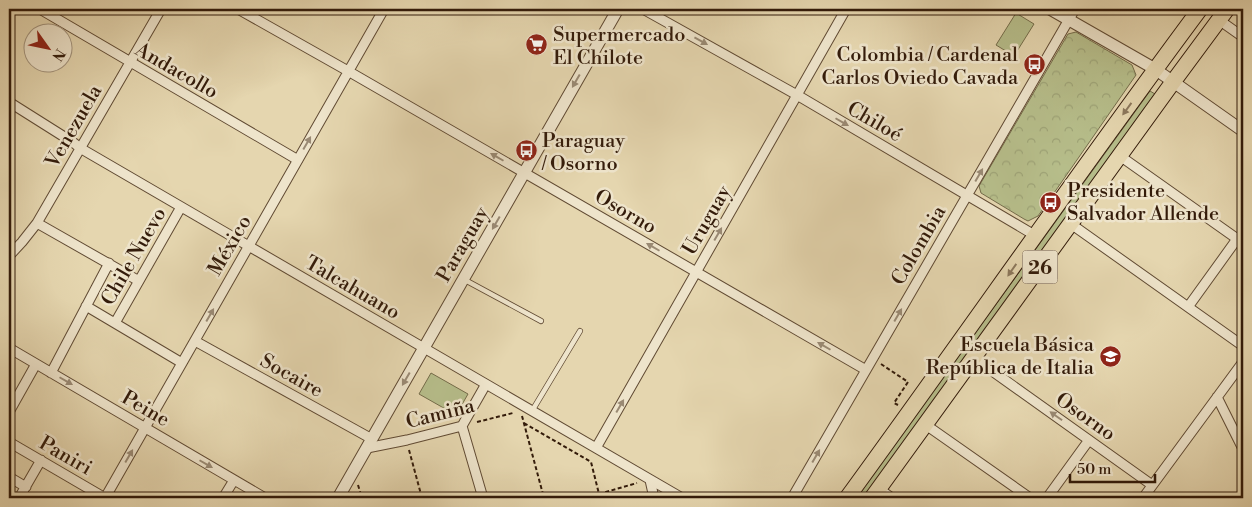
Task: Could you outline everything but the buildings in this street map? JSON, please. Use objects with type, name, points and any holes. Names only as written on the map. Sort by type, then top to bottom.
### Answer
[{"type":"highway","name":"26","points":[[847,498],[1200,9]]},
{"type":"highway","name":"26","points":[[876,493],[1223,14]]},
{"type":"street","name":"Andacollo","points":[[40,9],[298,160]]},
{"type":"street","name":"Venezuela","points":[[9,256],[37,223],[161,9]]},
{"type":"street","name":"Osorno","points":[[238,9],[866,370]]},
{"type":"street","name":"México","points":[[105,498],[384,9]]},
{"type":"street","name":"Paraguay","points":[[338,498],[618,9]]},
{"type":"street","name":"Chiloé","points":[[643,9],[797,95],[1036,236]]},
{"type":"street","name":"Uruguay","points":[[596,448],[846,9]]},
{"type":"street","points":[[1050,9],[1155,69],[1242,126]]},
{"type":"street","name":"Colombia","points":[[792,498],[1075,9]]},
{"type":"street","points":[[1223,14],[1243,37]]},
{"type":"street","name":"Talcahuano","points":[[9,102],[74,142],[80,148],[682,498]]},
{"type":"street","points":[[1120,156],[1240,241]]},
{"type":"street","name":"Chile Nuevo","points":[[115,323],[181,207]]},
{"type":"street","points":[[37,223],[139,281]]},
{"type":"street","points":[[1071,224],[1243,346]]},
{"type":"street","points":[[1188,307],[1240,241],[1243,230]]},
{"type":"street","name":"Chile Nuevo","points":[[51,373],[109,263]]},
{"type":"street","points":[[86,306],[182,363]]},
{"type":"street","name":"Socaire","points":[[195,341],[370,444]]},
{"type":"street","name":"Peine","points":[[9,348],[265,498]]},
{"type":"street","name":"Osorno","points":[[974,358],[1152,485]]},
{"type":"street","points":[[1143,498],[1243,362]]},
{"type":"street","points":[[9,412],[36,364]]},
{"type":"street","points":[[483,498],[462,426],[486,384]]},
{"type":"street","points":[[1217,397],[1243,449]]},
{"type":"street","points":[[926,425],[1030,498]]},
{"type":"street","name":"Camiña","points":[[370,444],[407,440],[462,426]]},
{"type":"street","points":[[1047,498],[1089,440]]},
{"type":"street","name":"Paniri","points":[[9,442],[105,498]]},
{"type":"street","points":[[19,498],[41,460]]},
{"type":"street","points":[[9,477],[26,487]]},
{"type":"street","points":[[223,498],[234,480]]},
{"type":"street","points":[[650,480],[654,498]]},
{"type":"street","points":[[876,493],[892,498]]},
{"type":"lane","points":[[464,279],[541,321]]},
{"type":"lane","points":[[532,411],[580,331]]},
{"type":"path","points":[[873,358],[908,382],[894,403],[909,413]]},
{"type":"path","name":"Camiña","points":[[462,426],[520,411],[524,424]]},
{"type":"path","points":[[524,424],[591,462],[600,498]]},
{"type":"path","points":[[524,424],[544,498]]},
{"type":"path","points":[[407,440],[422,498]]},
{"type":"path","points":[[599,494],[650,480]]},
{"type":"green space","points":[[1016,13],[1034,24],[1014,56],[996,45]]},
{"type":"green space","points":[[1076,32],[1132,65],[1136,75],[1038,216],[1028,221],[981,193],[979,186],[1068,34]]},
{"type":"green space","points":[[1150,91],[1155,94],[863,498],[856,498]]},
{"type":"green space","points":[[431,373],[468,394],[456,415],[419,394]]},
{"type":"place","name":"Supermercado El Chilote","points":[[537,45]]},
{"type":"place","name":"Colombia / Cardenal Carlos Oviedo Cavada","points":[[1034,65]]},
{"type":"place","name":"Paraguay / Osorno","points":[[526,151]]},
{"type":"place","name":"Presidente Salvador Allende","points":[[1051,202]]},
{"type":"place","name":"Escuela Básica República de Italia","points":[[1110,356]]}]
